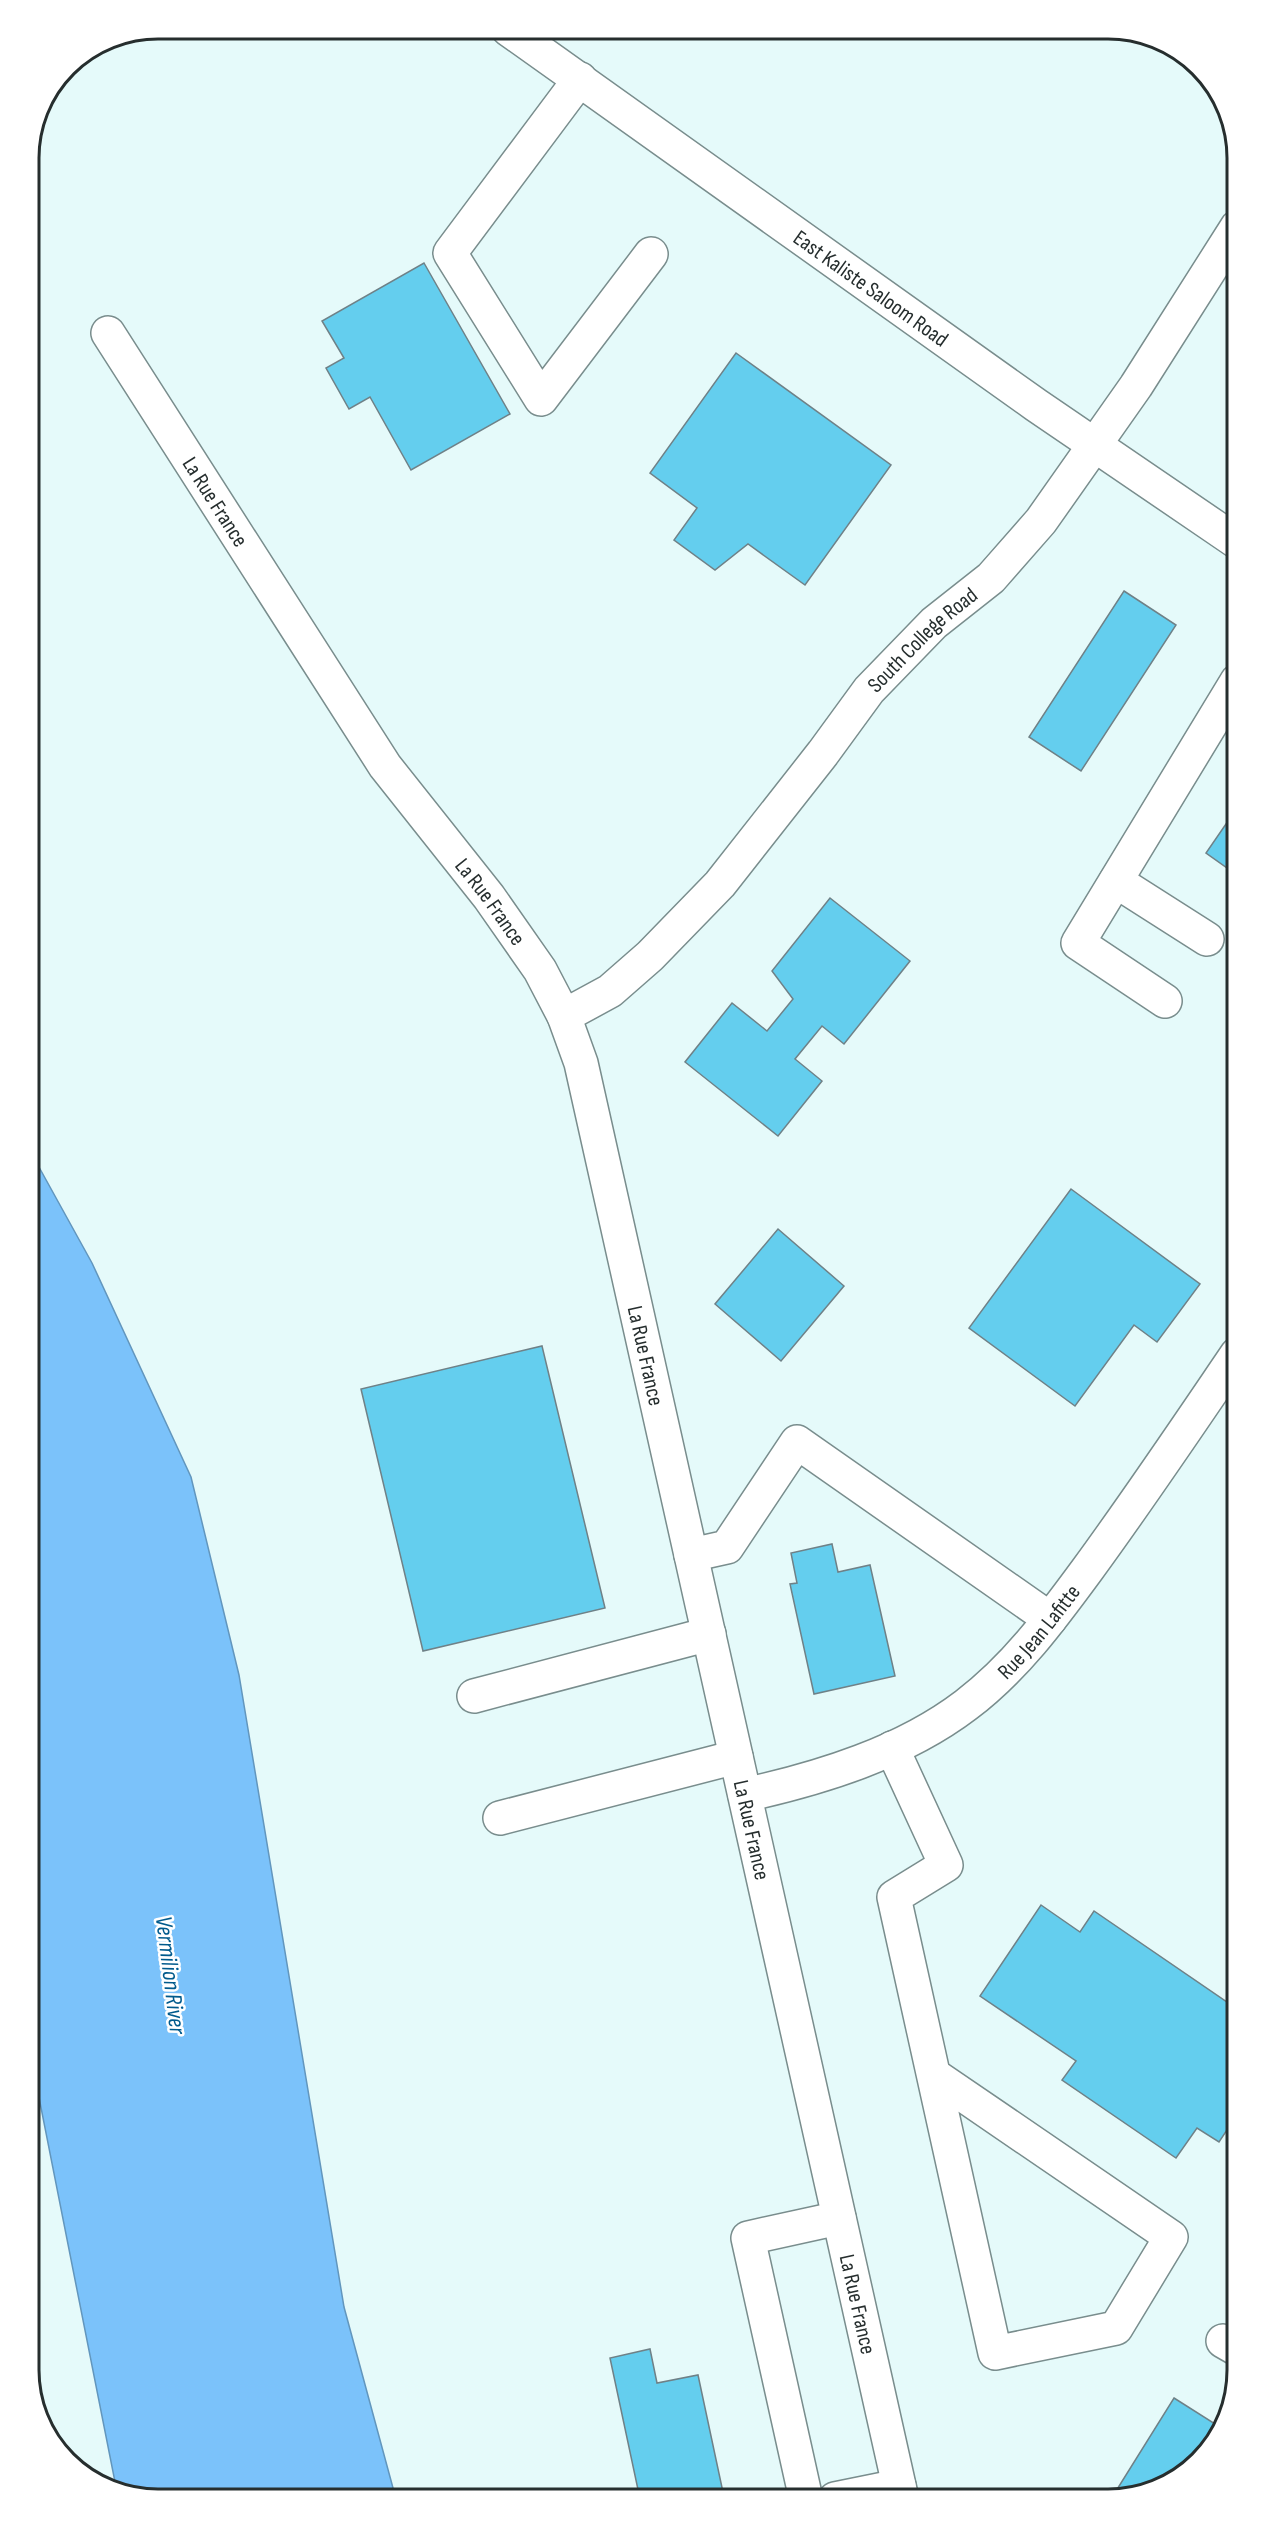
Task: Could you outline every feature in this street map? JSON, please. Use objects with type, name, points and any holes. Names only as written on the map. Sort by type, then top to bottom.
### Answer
[{"type":"street","name":"East Kaliste Saloom Road","points":[[522,39],[1027,398],[1227,534]]},
{"type":"street","points":[[580,79],[450,253],[541,399],[651,254]]},
{"type":"street","name":"South College Road","points":[[564,1016],[610,991],[650,956],[720,884],[823,753],[869,690],[934,623],[991,578],[1041,521],[1136,386],[1227,244]]},
{"type":"street","name":"La Rue France","points":[[108,333],[385,766],[489,897],[540,970],[564,1016],[581,1063],[899,2489]]},
{"type":"street","points":[[1165,1001],[1078,943],[1227,699]]},
{"type":"street","points":[[1116,881],[1207,939]]},
{"type":"street","name":"Rue Jean Lafitte","points":[[745,1795],[806,1781],[892,1748],[967,1705],[1012,1665],[1050,1620],[1112,1536],[1227,1370]]},
{"type":"street","points":[[691,1555],[727,1546],[797,1442],[1050,1620]]},
{"type":"street","points":[[474,1696],[709,1634]]},
{"type":"street","points":[[892,1748],[946,1865],[894,1897],[995,2353],[1116,2328],[1171,2237],[934,2075]]},
{"type":"street","points":[[500,1818],[736,1757]]},
{"type":"street","points":[[804,2489],[748,2238],[839,2218]]},
{"type":"water","name":"Vermilion River","points":[[39,1167],[92,1263],[191,1477],[239,1675],[344,2307],[393,2489],[150,2489],[115,2481],[39,2098]]},
{"type":"building","points":[[424,263],[510,414],[411,470],[370,397],[349,409],[326,368],[344,358],[322,321]]},
{"type":"building","points":[[736,353],[891,465],[805,585],[748,544],[715,570],[674,540],[697,508],[650,473]]},
{"type":"building","points":[[1124,591],[1176,625],[1081,771],[1029,737]]},
{"type":"building","points":[[1227,823],[1227,868],[1206,853]]},
{"type":"building","points":[[830,898],[910,961],[844,1044],[822,1026],[795,1059],[822,1081],[778,1136],[685,1062],[732,1003],[767,1031],[793,999],[772,971]]},
{"type":"building","points":[[1071,1189],[1200,1284],[1157,1342],[1134,1325],[1075,1406],[969,1328]]},
{"type":"building","points":[[778,1229],[844,1286],[781,1361],[715,1304]]},
{"type":"building","points":[[542,1346],[605,1608],[423,1651],[361,1389]]},
{"type":"building","points":[[832,1544],[838,1572],[870,1565],[895,1676],[814,1694],[790,1584],[797,1583],[791,1553]]},
{"type":"building","points":[[1041,1905],[1080,1932],[1094,1911],[1227,2002],[1227,2130],[1219,2142],[1197,2128],[1176,2158],[1062,2080],[1076,2061],[980,1996]]},
{"type":"building","points":[[650,2349],[657,2383],[698,2375],[722,2489],[638,2489],[610,2358]]},
{"type":"building","points":[[1174,2398],[1215,2424],[1198,2449],[1174,2469],[1154,2480],[1117,2489]]}]
